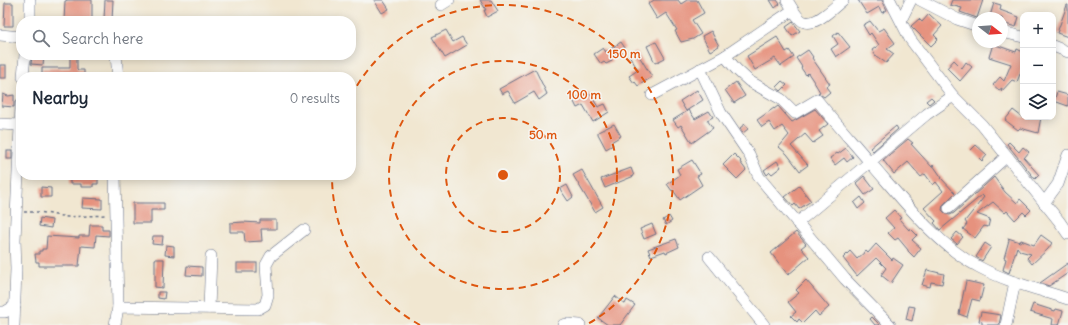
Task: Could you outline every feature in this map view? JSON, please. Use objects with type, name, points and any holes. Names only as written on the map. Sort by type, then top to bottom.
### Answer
[{"type":"street","points":[[30,0],[30,16]]},
{"type":"street","points":[[786,0],[805,23],[811,23],[819,19],[843,0]]},
{"type":"street","points":[[890,0],[910,39],[953,96],[982,125],[1068,234]]},
{"type":"street","points":[[901,20],[911,0]]},
{"type":"street","points":[[920,0],[957,19],[972,24]]},
{"type":"street","points":[[652,94],[725,56],[793,10]]},
{"type":"street","points":[[1008,33],[1020,36]]},
{"type":"street","points":[[0,35],[16,37]]},
{"type":"street","points":[[1056,47],[1068,52]]},
{"type":"street","points":[[725,56],[749,81],[781,99],[795,113],[816,100],[882,178],[934,234],[959,255],[978,267],[1015,282],[1068,299]]},
{"type":"street","points":[[23,72],[25,60]]},
{"type":"street","points":[[116,60],[118,72]]},
{"type":"street","points":[[700,68],[721,113],[749,154],[759,177],[845,279],[890,325]]},
{"type":"street","points":[[797,223],[869,161],[927,114],[953,96]]},
{"type":"street","points":[[0,124],[16,125]]},
{"type":"street","points":[[1044,203],[1058,184],[1068,155]]},
{"type":"street","points":[[949,208],[1007,156]]},
{"type":"street","points":[[14,325],[16,306],[15,240],[18,180]]},
{"type":"street","points":[[115,180],[118,307],[115,325]]},
{"type":"street","points":[[118,307],[258,310],[265,305],[268,295],[266,265],[271,256],[304,230]]},
{"type":"street","points":[[209,308],[211,256]]},
{"type":"street","points":[[709,257],[764,325]]},
{"type":"street","points":[[1006,325],[1015,282]]},
{"type":"street","points":[[0,312],[5,312],[16,306]]},
{"type":"street","points":[[563,325],[580,325]]},
{"type":"path","points":[[17,212],[39,212],[68,217],[116,213]]},
{"type":"building","points":[[92,0],[92,16],[64,16],[65,1]]},
{"type":"building","points":[[105,0],[113,0],[112,16],[104,16]]},
{"type":"building","points":[[374,0],[383,0],[389,9],[382,13]]},
{"type":"building","points":[[480,0],[491,0],[498,11],[487,17],[484,10],[486,10]]},
{"type":"building","points":[[654,0],[678,0],[681,4],[687,0],[697,0],[704,13],[692,20],[701,34],[693,39],[681,42],[675,31],[677,30],[666,13],[657,19],[648,4]]},
{"type":"building","points":[[770,0],[777,0],[780,4],[775,8]]},
{"type":"building","points":[[858,0],[882,0],[887,10],[882,13],[879,7],[867,14]]},
{"type":"building","points":[[952,0],[983,0],[979,12],[972,12],[972,16],[960,12],[962,8],[950,5]]},
{"type":"building","points":[[5,3],[13,3],[13,26],[4,26]]},
{"type":"building","points":[[994,3],[1001,5],[1000,10],[1005,12],[991,12]]},
{"type":"building","points":[[1068,5],[1068,37],[1057,33]]},
{"type":"building","points":[[1008,13],[1019,17],[1016,27],[1008,25]]},
{"type":"building","points":[[929,14],[942,26],[934,35],[938,39],[931,46],[911,26],[919,19],[922,22]]},
{"type":"building","points":[[870,21],[878,31],[884,28],[895,43],[887,49],[894,54],[886,63],[876,56],[872,50],[879,45],[871,33],[869,35],[863,25]]},
{"type":"building","points":[[793,22],[800,31],[792,36],[786,27]]},
{"type":"building","points":[[446,30],[453,42],[462,37],[467,45],[445,58],[432,37]]},
{"type":"building","points":[[711,31],[719,46],[710,51],[702,36]]},
{"type":"building","points":[[838,32],[850,47],[836,57],[831,49],[838,44],[833,36]]},
{"type":"building","points":[[777,37],[786,52],[789,50],[794,57],[781,66],[775,58],[755,70],[747,56]]},
{"type":"building","points":[[621,42],[625,48],[610,58],[612,61],[606,64],[604,62],[601,64],[594,54],[603,48],[606,52]]},
{"type":"building","points":[[656,42],[665,58],[655,63],[647,46]]},
{"type":"building","points":[[992,48],[1004,48],[1016,52],[1017,49],[1020,50],[1020,74],[1017,82],[1012,80],[1001,92],[1002,88],[999,90],[993,85],[1000,77],[1004,81],[1011,64],[989,57]]},
{"type":"building","points":[[808,50],[830,84],[826,87],[830,92],[824,97],[818,93],[820,92],[814,82],[808,73],[806,75],[796,58]]},
{"type":"building","points":[[636,51],[652,77],[638,86],[629,76],[638,70],[629,55]]},
{"type":"building","points":[[31,60],[44,60],[43,65],[31,64]]},
{"type":"building","points":[[70,60],[77,60],[77,69],[84,70],[84,72],[42,72],[42,68],[70,68]]},
{"type":"building","points":[[954,60],[962,68],[966,62],[972,67],[960,81],[947,68]]},
{"type":"building","points":[[0,65],[6,65],[6,78],[0,78]]},
{"type":"building","points":[[535,69],[547,94],[539,100],[534,92],[515,103],[508,91],[502,94],[499,89]]},
{"type":"building","points":[[782,81],[787,85],[781,91],[776,87]]},
{"type":"building","points":[[736,82],[745,96],[734,103],[725,90]]},
{"type":"building","points":[[697,90],[703,100],[686,111],[680,101]]},
{"type":"building","points":[[587,92],[589,95],[590,94],[598,107],[605,104],[609,112],[593,122],[583,105],[577,108],[573,100]]},
{"type":"building","points":[[1057,92],[1068,95],[1068,106],[1056,102]]},
{"type":"building","points":[[3,94],[8,96],[14,95],[14,107],[2,106]]},
{"type":"building","points":[[931,97],[934,100],[929,104],[926,101]]},
{"type":"building","points":[[778,106],[792,122],[815,109],[828,124],[819,131],[823,136],[813,143],[805,134],[791,146],[808,165],[800,171],[787,154],[779,147],[789,135],[782,126],[775,131],[769,122],[762,127],[757,120]]},
{"type":"building","points":[[689,110],[695,119],[709,111],[713,117],[707,120],[713,128],[692,143],[681,125],[678,127],[673,120]]},
{"type":"building","points":[[1013,110],[1020,115],[1020,120],[1040,120],[1038,133],[1020,128],[1018,130],[1005,120]]},
{"type":"building","points":[[614,124],[621,136],[611,142],[613,145],[606,149],[598,132]]},
{"type":"building","points":[[745,124],[748,129],[743,133],[740,128]]},
{"type":"building","points":[[896,126],[898,129],[873,151],[870,148]]},
{"type":"building","points":[[908,139],[932,167],[933,165],[941,178],[955,193],[943,205],[942,210],[946,214],[950,215],[954,213],[994,177],[1005,192],[1017,203],[1020,199],[1031,210],[1026,215],[1023,212],[1015,220],[1007,211],[1005,213],[993,202],[977,214],[990,219],[988,227],[984,226],[975,238],[963,229],[967,224],[965,221],[984,197],[982,195],[940,230],[934,223],[936,221],[924,208],[943,191],[936,182],[933,185],[925,174],[921,177],[908,162],[894,174],[883,160]]},
{"type":"building","points":[[1009,142],[1019,152],[1023,147],[1029,152],[1024,158],[1039,175],[1035,179],[1007,144]]},
{"type":"building","points":[[976,145],[987,155],[982,161],[971,150]]},
{"type":"building","points":[[846,148],[853,157],[847,162],[844,158],[835,165],[830,158]]},
{"type":"building","points":[[7,151],[12,151],[12,159],[7,159]]},
{"type":"building","points":[[734,154],[741,161],[740,162],[746,170],[737,179],[723,165]]},
{"type":"building","points":[[692,160],[701,174],[697,176],[702,185],[680,200],[667,184],[680,175],[677,169]]},
{"type":"building","points":[[777,161],[781,167],[772,174],[770,172],[767,175],[764,170]]},
{"type":"building","points":[[631,168],[634,176],[605,188],[601,179]]},
{"type":"building","points":[[582,170],[603,207],[595,212],[573,175]]},
{"type":"building","points":[[864,176],[874,189],[865,195],[856,183]]},
{"type":"building","points":[[70,180],[98,180],[98,184],[93,184],[93,187],[81,187],[81,184],[70,184]]},
{"type":"building","points":[[567,185],[573,197],[568,201],[560,189]]},
{"type":"building","points":[[799,186],[811,201],[799,209],[795,204],[793,206],[785,197]]},
{"type":"building","points":[[41,187],[51,188],[51,197],[41,197]]},
{"type":"building","points":[[861,197],[865,203],[858,209],[854,203]]},
{"type":"building","points":[[83,198],[102,199],[102,209],[82,208]]},
{"type":"building","points":[[133,203],[164,203],[164,210],[151,210],[151,223],[133,223]]},
{"type":"building","points":[[894,210],[901,218],[899,219],[909,230],[910,228],[917,235],[912,240],[921,248],[914,257],[898,238],[895,240],[888,233],[894,228],[885,218]]},
{"type":"building","points":[[669,216],[672,221],[666,225],[663,220]]},
{"type":"building","points":[[40,218],[52,220],[51,228],[39,226]]},
{"type":"building","points":[[260,220],[276,220],[276,229],[261,229],[262,241],[245,242],[244,232],[230,232],[230,223],[260,223]]},
{"type":"building","points":[[652,224],[656,234],[644,239],[640,229]]},
{"type":"building","points":[[90,225],[102,225],[102,230],[109,230],[109,236],[96,235],[95,247],[81,246],[79,266],[39,266],[39,262],[36,262],[35,254],[39,254],[39,251],[42,251],[42,249],[46,249],[47,236],[79,238],[79,236],[89,236]]},
{"type":"building","points":[[796,232],[806,244],[801,248],[809,257],[788,275],[771,253]]},
{"type":"building","points":[[957,232],[963,237],[957,244],[951,239]]},
{"type":"building","points":[[1041,235],[1052,243],[1048,249],[1032,264],[1027,258],[1031,254],[1020,251],[1017,247],[1009,273],[1003,270],[1006,259],[1004,258],[1009,240],[1008,238],[1020,242],[1021,240],[1034,245]]},
{"type":"building","points":[[153,236],[163,236],[162,245],[152,244]]},
{"type":"building","points":[[676,239],[679,247],[666,253],[665,251],[651,256],[648,249]]},
{"type":"building","points":[[985,243],[991,247],[982,261],[976,257]]},
{"type":"building","points":[[876,244],[892,260],[893,258],[903,265],[891,283],[881,275],[886,268],[876,258],[857,276],[843,258],[850,251],[857,259],[866,251],[868,253]]},
{"type":"building","points":[[166,245],[174,246],[174,256],[165,255]]},
{"type":"building","points":[[155,259],[164,259],[163,288],[155,287]]},
{"type":"building","points":[[237,263],[257,263],[257,272],[237,272]]},
{"type":"building","points":[[1068,263],[1068,273],[1049,286],[1040,283]]},
{"type":"building","points":[[187,266],[202,267],[202,276],[186,275]]},
{"type":"building","points":[[927,270],[944,274],[942,284],[931,282],[930,287],[922,285]]},
{"type":"building","points":[[806,280],[829,307],[819,316],[815,311],[803,323],[799,319],[797,322],[791,316],[796,312],[788,302],[799,293],[796,290]]},
{"type":"building","points":[[966,281],[984,285],[980,301],[972,299],[967,317],[959,314]]},
{"type":"building","points":[[158,292],[165,292],[164,299],[158,298]]},
{"type":"building","points":[[615,296],[625,304],[627,300],[635,305],[620,325],[608,325],[598,318]]},
{"type":"building","points":[[1033,304],[1055,311],[1056,309],[1063,311],[1059,325],[1052,325],[1053,319],[1030,312]]},
{"type":"building","points":[[909,306],[915,307],[912,321],[906,319]]},
{"type":"building","points":[[981,312],[1001,315],[999,325],[982,325],[982,322],[979,321]]},
{"type":"building","points":[[872,317],[880,325],[875,325],[870,319]]}]
